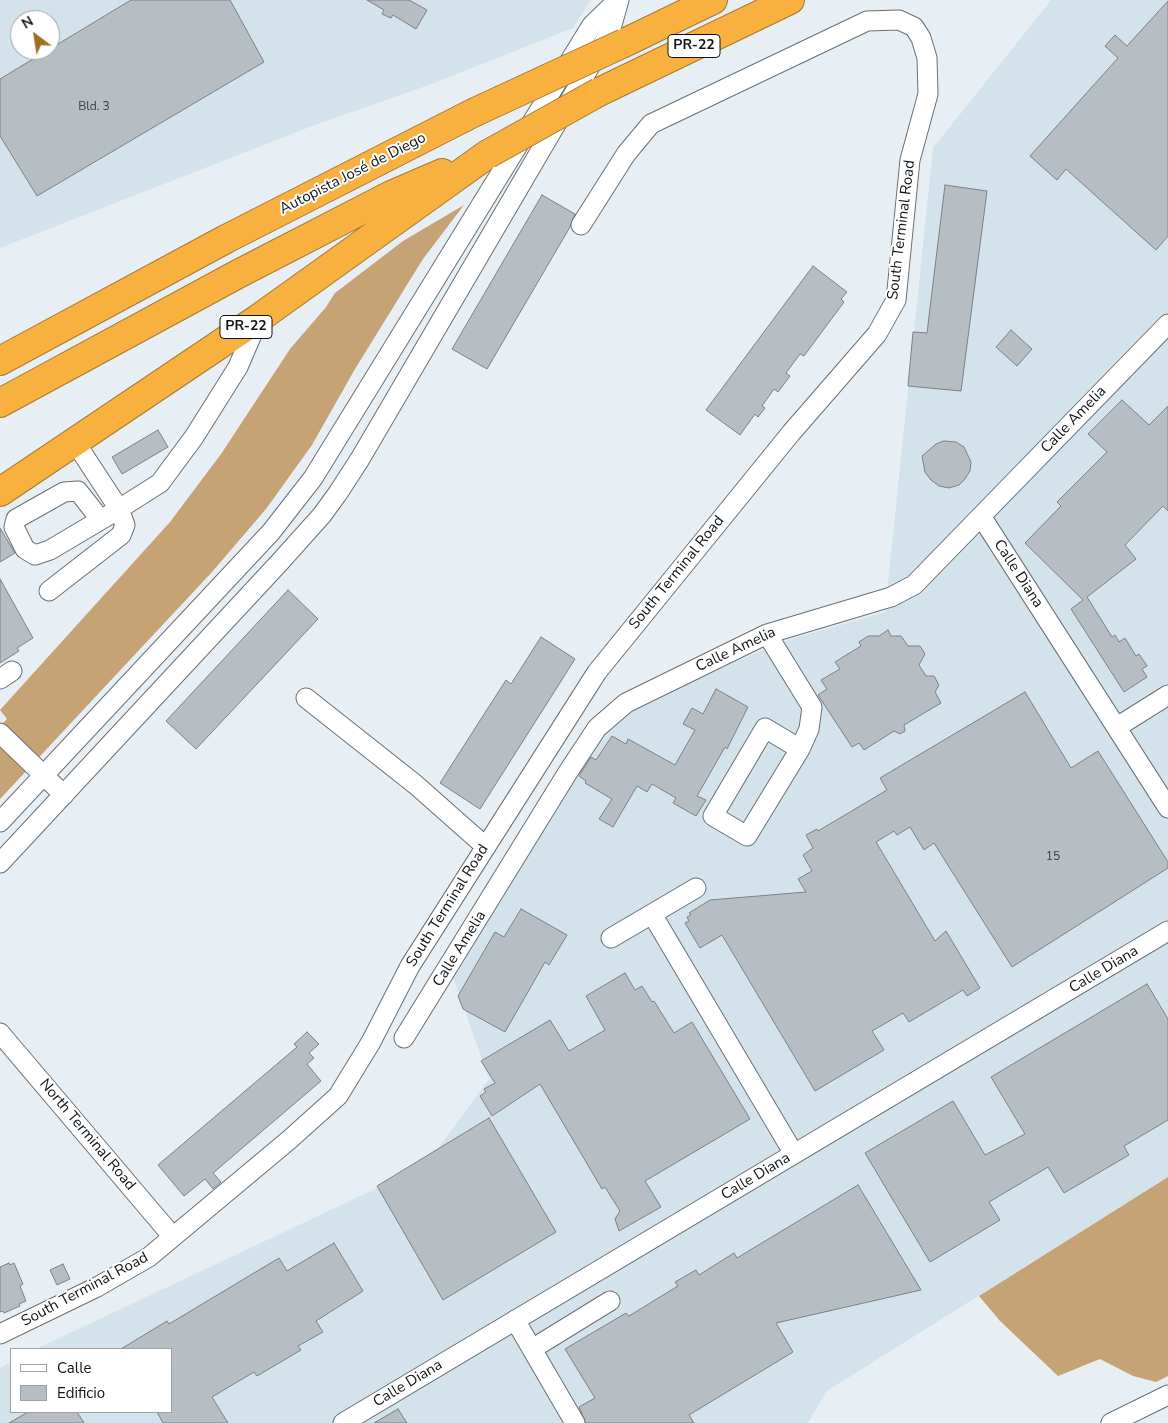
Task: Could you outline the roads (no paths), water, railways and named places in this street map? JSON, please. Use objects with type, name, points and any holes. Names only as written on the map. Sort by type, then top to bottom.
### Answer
[{"type":"highway","name":"Autopista José de Diego","points":[[0,361],[226,240],[473,113],[713,0]]},
{"type":"highway","name":"PR-22","points":[[0,402],[238,274],[383,199],[488,154],[599,92],[790,0]]},
{"type":"highway","name":"PR-22","points":[[0,492],[259,318],[488,154]]},
{"type":"street","points":[[0,822],[271,532],[313,478],[592,24],[618,0]]},
{"type":"street","points":[[0,863],[285,556],[338,493],[360,459],[610,32],[618,0]]},
{"type":"street","name":"South Terminal Road","points":[[0,1334],[97,1287],[149,1257],[338,1096],[367,1050],[410,966],[597,672],[882,326],[896,300],[910,160],[928,94],[927,58],[921,38],[914,27],[899,20],[867,22],[651,124],[626,154],[581,225]]},
{"type":"street","points":[[100,519],[160,483],[194,437],[238,367],[259,318]]},
{"type":"street","name":"Calle Amelia","points":[[404,1038],[597,728],[626,703],[768,634],[891,597],[914,585],[1168,324]]},
{"type":"street","points":[[49,592],[121,535],[125,525],[119,509],[75,442]]},
{"type":"street","name":"Calle Diana","points":[[981,516],[1168,808]]},
{"type":"street","points":[[768,634],[812,707],[809,729],[800,749],[747,836],[713,816],[765,728],[800,749]]},
{"type":"street","points":[[1117,727],[1168,696]]},
{"type":"street","points":[[306,698],[416,785],[486,847]]},
{"type":"street","points":[[0,734],[64,795]]},
{"type":"street","points":[[610,938],[696,888]]},
{"type":"street","points":[[652,914],[794,1154]]},
{"type":"street","name":"Calle Diana","points":[[343,1423],[1168,931]]},
{"type":"street","name":"North Terminal Road","points":[[0,1033],[173,1237]]},
{"type":"street","points":[[532,1349],[610,1301]]},
{"type":"street","points":[[516,1320],[575,1423]]},
{"type":"street","points":[[1111,1423],[1168,1394]]}]
